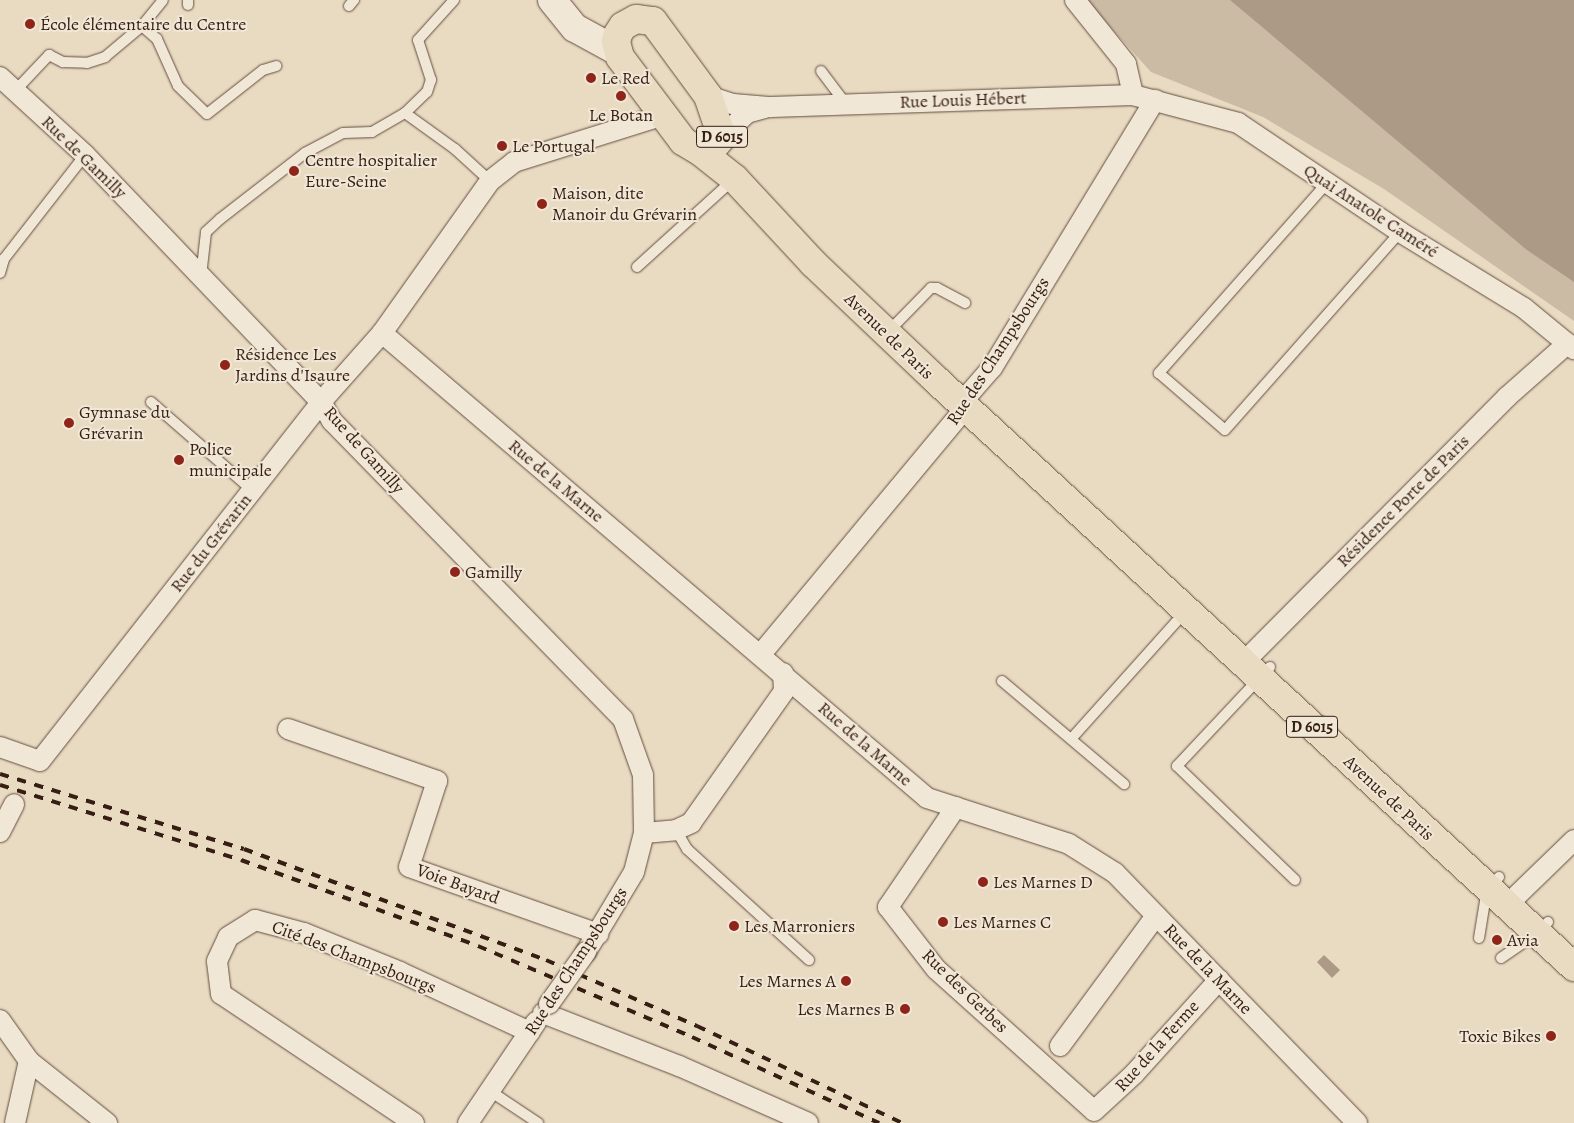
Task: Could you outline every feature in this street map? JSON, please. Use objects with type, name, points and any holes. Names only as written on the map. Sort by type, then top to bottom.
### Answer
[{"type":"main road","points":[[559,8],[575,28],[633,20]]},
{"type":"main road","name":"D 6015","points":[[633,20],[708,96],[711,144],[682,141],[661,116],[633,20]]},
{"type":"main road","name":"Avenue de Paris","points":[[711,144],[734,179],[807,257],[1186,611],[1256,665]]},
{"type":"main road","name":"Avenue de Paris","points":[[1052,484],[1148,556],[1256,665],[1542,928],[1574,967]]},
{"type":"main road","name":"Avenue de Paris","points":[[1542,928],[1574,946]]},
{"type":"street","points":[[1075,0],[1126,64],[1133,95]]},
{"type":"street","name":"Rue de Gamilly","points":[[0,78],[85,155],[320,402],[332,421],[623,719],[643,775],[644,833]]},
{"type":"street","name":"Rue Louis Hébert","points":[[708,96],[733,104],[771,107],[1133,95],[1155,100]]},
{"type":"street","name":"Quai Anatole Caméré","points":[[1155,100],[1238,123],[1400,232],[1524,308],[1571,346]]},
{"type":"street","name":"Rue des Champsbourgs","points":[[760,654],[966,407],[970,394],[992,368],[1155,100]]},
{"type":"street","name":"Rue Louis Hébert","points":[[711,144],[747,113],[771,107]]},
{"type":"street","name":"Rue du Grévarin","points":[[0,747],[40,761],[320,402],[382,333],[490,181],[514,162],[661,116]]},
{"type":"street","name":"Rue de la Marne","points":[[382,333],[783,673],[926,798],[1069,844],[1115,873],[1357,1123]]},
{"type":"street","name":"Résidence Porte de Paris","points":[[1256,665],[1507,397],[1571,346]]},
{"type":"street","points":[[644,833],[676,830],[691,823],[784,691],[783,673]]},
{"type":"street","name":"Voie Bayard","points":[[288,729],[436,781],[409,867],[598,934]]},
{"type":"street","points":[[0,832],[14,804]]},
{"type":"street","name":"Rue des Gerbes","points":[[956,807],[888,907],[936,969],[1094,1111]]},
{"type":"street","name":"Rue des Champsbourgs","points":[[468,1123],[598,934],[634,872],[644,833]]},
{"type":"street","points":[[1502,892],[1574,840]]},
{"type":"street","points":[[1060,1046],[1156,916]]},
{"type":"street","name":"Cité des Champsbourgs","points":[[414,1123],[221,994],[217,962],[228,937],[256,920],[304,934],[400,972],[530,1032]]},
{"type":"street","name":"Rue de la Ferme","points":[[1094,1111],[1134,1074],[1218,980]]},
{"type":"street","points":[[546,1009],[808,1123]]},
{"type":"street","points":[[0,1020],[29,1061],[107,1123]]},
{"type":"street","points":[[15,1123],[29,1061]]},
{"type":"lane","points":[[15,91],[50,55],[63,62],[87,63],[105,57],[142,26],[163,0]]},
{"type":"lane","points":[[201,276],[206,232],[220,219],[305,153],[343,133],[372,132],[405,113],[427,92],[431,80],[418,40],[454,0]]},
{"type":"lane","points":[[142,26],[157,39],[178,86],[207,114],[263,70],[276,66]]},
{"type":"lane","points":[[821,72],[846,104]]},
{"type":"lane","points":[[405,113],[455,149],[490,181]]},
{"type":"lane","points":[[0,272],[4,259],[85,155]]},
{"type":"lane","points":[[637,267],[734,179]]},
{"type":"lane","points":[[1327,183],[1159,373],[1225,430],[1400,232]]},
{"type":"lane","points":[[887,333],[931,288],[938,288],[965,303]]},
{"type":"lane","points":[[151,402],[252,490]]},
{"type":"lane","points":[[1072,738],[1186,611]]},
{"type":"lane","points":[[1256,665],[1177,766],[1295,880]]},
{"type":"lane","points":[[1002,681],[1072,738],[1124,784]]},
{"type":"lane","points":[[676,830],[687,849],[809,960]]},
{"type":"lane","points":[[1479,938],[1502,892]]},
{"type":"lane","points":[[1501,958],[1542,928]]},
{"type":"lane","points":[[490,1091],[538,1123]]},
{"type":"shaded area","points":[[1086,0],[1233,0],[1476,207],[1574,280],[1574,321],[1384,189],[1263,117],[1151,72]]},
{"type":"shaded area","points":[[1230,0],[1574,0],[1574,282],[1527,250]]},
{"type":"shaded area","points":[[1324,955],[1340,970],[1332,978],[1317,962]]},
{"type":"railway","points":[[0,774],[244,849],[546,960],[697,1026],[902,1123]]},
{"type":"railway","points":[[0,785],[241,860],[478,946],[692,1037],[879,1123]]},
{"type":"place","name":"École élémentaire du Centre","points":[[30,24]]},
{"type":"place","name":"Le Red","points":[[591,78]]},
{"type":"place","name":"Le Botan","points":[[621,96]]},
{"type":"place","name":"Le Portugal","points":[[502,146]]},
{"type":"place","name":"Centre hospitalier Eure-Seine","points":[[294,171]]},
{"type":"place","name":"Maison, dite Manoir du Grévarin","points":[[542,204]]},
{"type":"place","name":"Résidence Les Jardins d'Isaure","points":[[225,365]]},
{"type":"place","name":"Gymnase du Grévarin","points":[[69,423]]},
{"type":"place","name":"Police municipale","points":[[179,460]]},
{"type":"place","name":"Gamilly","points":[[455,572]]},
{"type":"place","name":"Les Marnes D","points":[[983,882]]},
{"type":"place","name":"Les Marnes C","points":[[943,922]]},
{"type":"place","name":"Les Marroniers","points":[[734,926]]},
{"type":"place","name":"Avia","points":[[1497,940]]},
{"type":"place","name":"Les Marnes A","points":[[846,981]]},
{"type":"place","name":"Les Marnes B","points":[[905,1009]]},
{"type":"place","name":"Toxic Bikes","points":[[1551,1036]]}]
